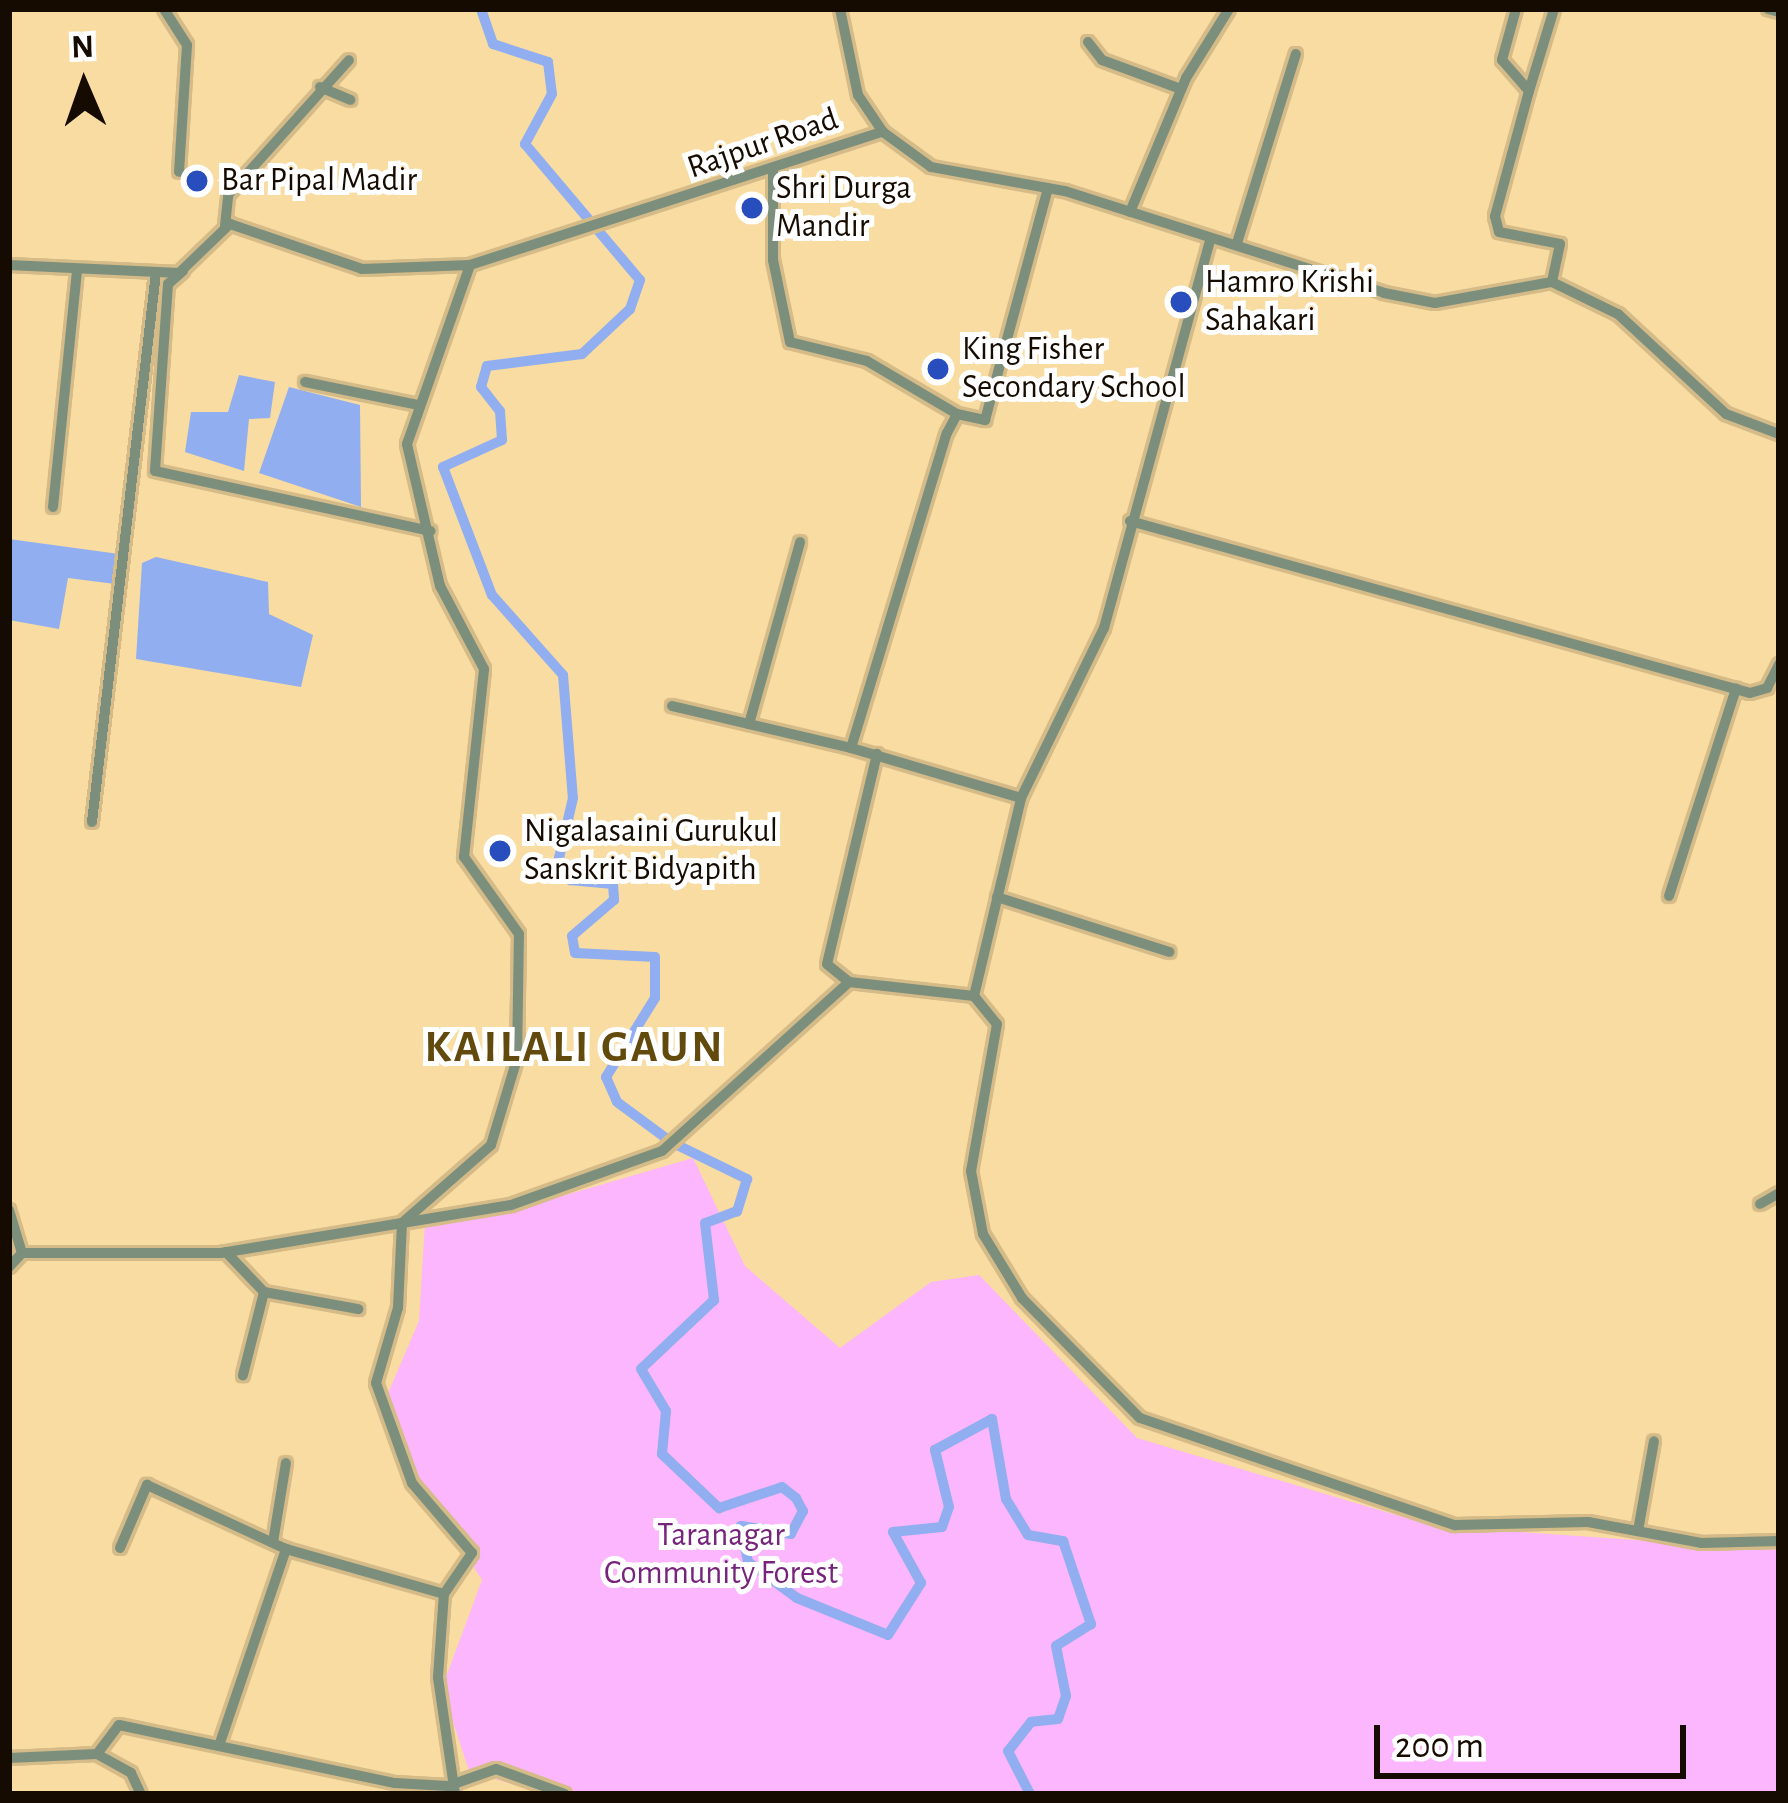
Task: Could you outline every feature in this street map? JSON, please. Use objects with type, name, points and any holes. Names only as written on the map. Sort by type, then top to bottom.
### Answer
[{"type":"street","points":[[164,9],[187,45],[179,172]]},
{"type":"street","points":[[840,9],[858,95],[883,132]]},
{"type":"street","points":[[1130,212],[1181,89],[1229,9]]},
{"type":"street","points":[[1516,9],[1502,60],[1529,91]]},
{"type":"street","points":[[1554,9],[1496,217],[1499,232],[1560,244],[1552,282],[1618,314],[1726,414],[1779,434]]},
{"type":"street","points":[[1768,9],[1779,12]]},
{"type":"street","points":[[1088,42],[1102,60],[1181,89]]},
{"type":"street","points":[[1237,243],[1296,54]]},
{"type":"street","points":[[349,60],[228,195],[225,226],[168,284],[155,471],[431,531]]},
{"type":"street","points":[[320,87],[350,100]]},
{"type":"street","name":"Rajpur Road","points":[[225,226],[362,269],[470,265],[883,132],[932,167],[1048,188],[1436,303],[1552,282]]},
{"type":"street","points":[[772,168],[773,260],[790,342],[867,362],[958,414],[985,420],[1048,188]]},
{"type":"street","points":[[974,996],[1021,798],[1105,628],[1130,521],[1211,238]]},
{"type":"street","points":[[454,1794],[460,1774],[438,1676],[444,1594],[472,1553],[412,1483],[377,1403],[402,1223],[491,1145],[510,1097],[522,992],[515,922],[464,857],[484,669],[440,586],[431,531],[407,444],[470,265]]},
{"type":"street","points":[[9,266],[156,273],[185,268]]},
{"type":"street","points":[[53,507],[77,268]]},
{"type":"street","points":[[92,822],[156,273]]},
{"type":"street","points":[[305,382],[418,405]]},
{"type":"street","points":[[851,748],[896,576],[958,414]]},
{"type":"street","points":[[1130,521],[1736,689],[1767,688],[1779,664]]},
{"type":"street","points":[[749,724],[800,542]]},
{"type":"street","points":[[1669,896],[1736,689]]},
{"type":"street","points":[[672,706],[877,754],[1021,798]]},
{"type":"street","points":[[877,754],[827,964],[849,982],[974,996],[997,1024],[971,1171],[982,1234],[1022,1298],[1140,1418],[1455,1525],[1779,1540]]},
{"type":"street","points":[[997,897],[1169,952]]},
{"type":"street","points":[[9,1267],[22,1253],[226,1252],[402,1223],[511,1204],[651,1159],[849,982]]},
{"type":"street","points":[[1760,1204],[1779,1193]]},
{"type":"street","points":[[9,1210],[22,1253]]},
{"type":"street","points":[[226,1252],[265,1292],[358,1310]]},
{"type":"street","points":[[243,1375],[265,1292]]},
{"type":"street","points":[[1638,1531],[1654,1441]]},
{"type":"street","points":[[273,1542],[286,1463]]},
{"type":"street","points":[[120,1548],[147,1484],[286,1549],[444,1594]]},
{"type":"street","points":[[220,1740],[286,1549]]},
{"type":"street","points":[[97,1754],[119,1725],[220,1740],[395,1784],[448,1786],[460,1774],[496,1769],[565,1794]]},
{"type":"street","points":[[9,1758],[97,1754],[131,1772],[141,1794]]},
{"type":"green space","name":"Taranagar Community Forest","points":[[693,1158],[745,1266],[840,1348],[931,1282],[979,1275],[1137,1438],[1433,1526],[1779,1550],[1779,1794],[544,1794],[469,1771],[442,1688],[482,1580],[406,1463],[386,1398],[419,1321],[425,1222],[514,1210]]},
{"type":"water","points":[[239,375],[275,382],[270,418],[249,419],[244,471],[185,452],[191,412],[228,412]]},
{"type":"water","points":[[289,387],[360,405],[361,507],[259,473]]},
{"type":"water","points":[[9,539],[119,554],[115,584],[68,578],[59,629],[9,620]]},
{"type":"water","points":[[156,557],[268,582],[269,614],[313,635],[301,687],[136,659],[142,563]]},
{"type":"waterway","points":[[481,9],[493,44],[548,62],[552,94],[525,144],[640,280],[630,309],[582,354],[487,366],[481,387],[500,411],[502,440],[443,467],[492,595],[563,675],[573,798],[559,858],[570,880],[613,884],[614,900],[572,936],[575,953],[655,957],[655,998],[606,1077],[617,1102],[671,1142],[747,1179],[737,1211],[705,1223],[714,1300],[641,1369],[666,1411],[662,1454],[719,1508],[782,1487],[796,1498],[803,1511],[791,1534],[741,1526],[748,1562],[797,1598],[888,1635],[921,1583],[893,1532],[942,1527],[949,1507],[935,1450],[992,1419],[1006,1499],[1028,1535],[1063,1541],[1091,1624],[1056,1646],[1066,1696],[1058,1719],[1031,1722],[1008,1751],[1030,1794]]},
{"type":"place","name":"Bar Pipal Madir","points":[[197,181]]},
{"type":"place","name":"Shri Durga Mandir","points":[[752,208]]},
{"type":"place","name":"Hamro Krishi Sahakari","points":[[1181,302]]},
{"type":"place","name":"King Fisher Secondary School","points":[[938,369]]},
{"type":"place","name":"Nigalasaini Gurukul Sanskrit Bidyapith","points":[[500,851]]},
{"type":"district","name":"KAILALI GAUN","points":[[575,1048]]}]
